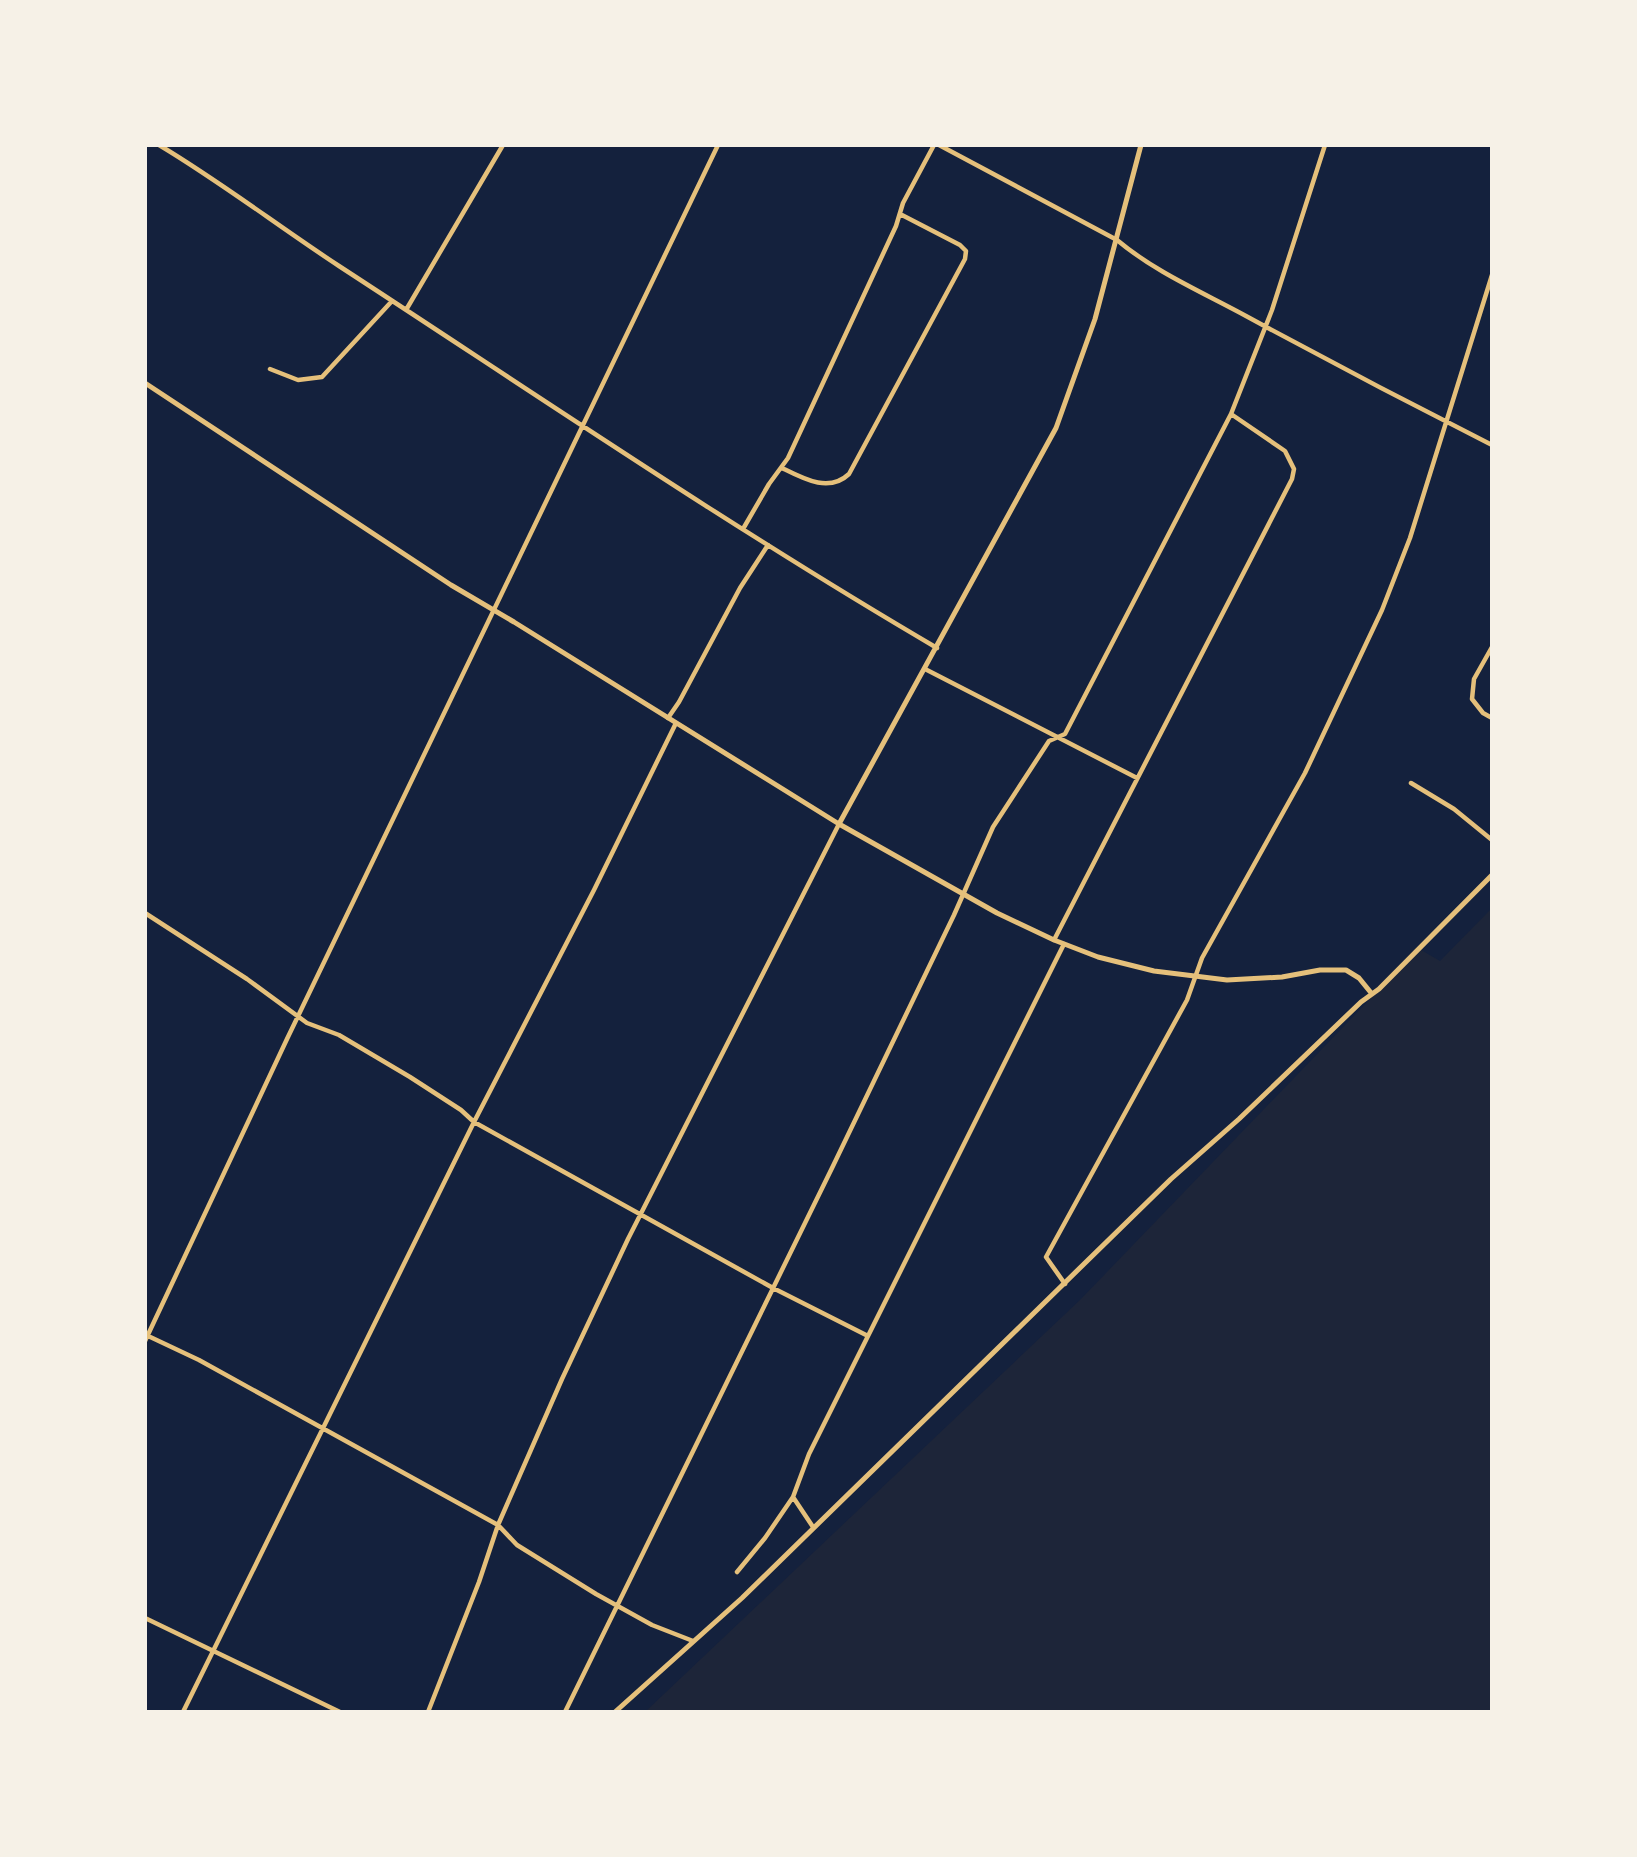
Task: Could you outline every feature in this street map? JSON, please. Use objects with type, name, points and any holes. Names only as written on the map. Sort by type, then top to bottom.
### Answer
[{"type":"street","points":[[159,145],[231,190],[310,248],[582,426],[768,545],[937,648]]},
{"type":"street","points":[[406,310],[503,145]]},
{"type":"street","points":[[693,1641],[652,1625],[517,1545],[498,1525],[190,1355],[146,1337],[298,1015],[718,145]]},
{"type":"street","points":[[743,529],[769,484],[782,468],[903,203],[936,145],[1117,240],[1135,255],[1265,328],[1492,444]]},
{"type":"street","points":[[428,1712],[479,1582],[498,1525],[562,1379],[641,1214],[839,824],[1056,428],[1079,369],[1117,240],[1141,145]]},
{"type":"street","points":[[565,1712],[774,1288],[963,896],[993,827],[1049,741],[1065,734],[1072,722],[1231,414],[1265,328],[1325,145]]},
{"type":"street","points":[[782,468],[830,485],[838,483],[849,474],[965,259],[965,251],[960,245],[900,214]]},
{"type":"street","points":[[1065,1284],[1046,1257],[1187,1000],[1202,958],[1305,773],[1382,610],[1410,538],[1492,275]]},
{"type":"street","points":[[270,369],[298,380],[322,377],[392,301]]},
{"type":"street","points":[[145,383],[451,585],[793,793],[839,824],[963,896],[1064,944],[1098,957],[1154,971],[1247,980],[1320,970],[1346,970],[1359,978],[1372,994]]},
{"type":"street","points":[[1054,940],[1292,479],[1294,469],[1284,451],[1231,414]]},
{"type":"street","points":[[668,718],[740,588],[768,545]]},
{"type":"street","points":[[1492,648],[1474,679],[1472,699],[1483,713],[1492,718]]},
{"type":"street","points":[[925,669],[1137,778]]},
{"type":"street","points":[[183,1712],[474,1122],[594,890],[676,723]]},
{"type":"street","points":[[1411,783],[1454,809],[1492,840]]},
{"type":"street","points":[[615,1712],[742,1598],[1171,1179],[1372,994],[1492,875]]},
{"type":"street","points":[[145,913],[307,1023],[338,1035],[410,1077],[461,1110],[474,1122],[774,1288],[868,1336]]},
{"type":"street","points":[[737,1572],[793,1497],[809,1454],[1064,944]]},
{"type":"street","points":[[793,1497],[813,1527]]},
{"type":"street","points":[[145,1618],[340,1712]]},
{"type":"shaded area","points":[[1492,908],[1492,1712],[645,1712],[1080,1300],[1374,995],[1416,947],[1440,961]]}]
